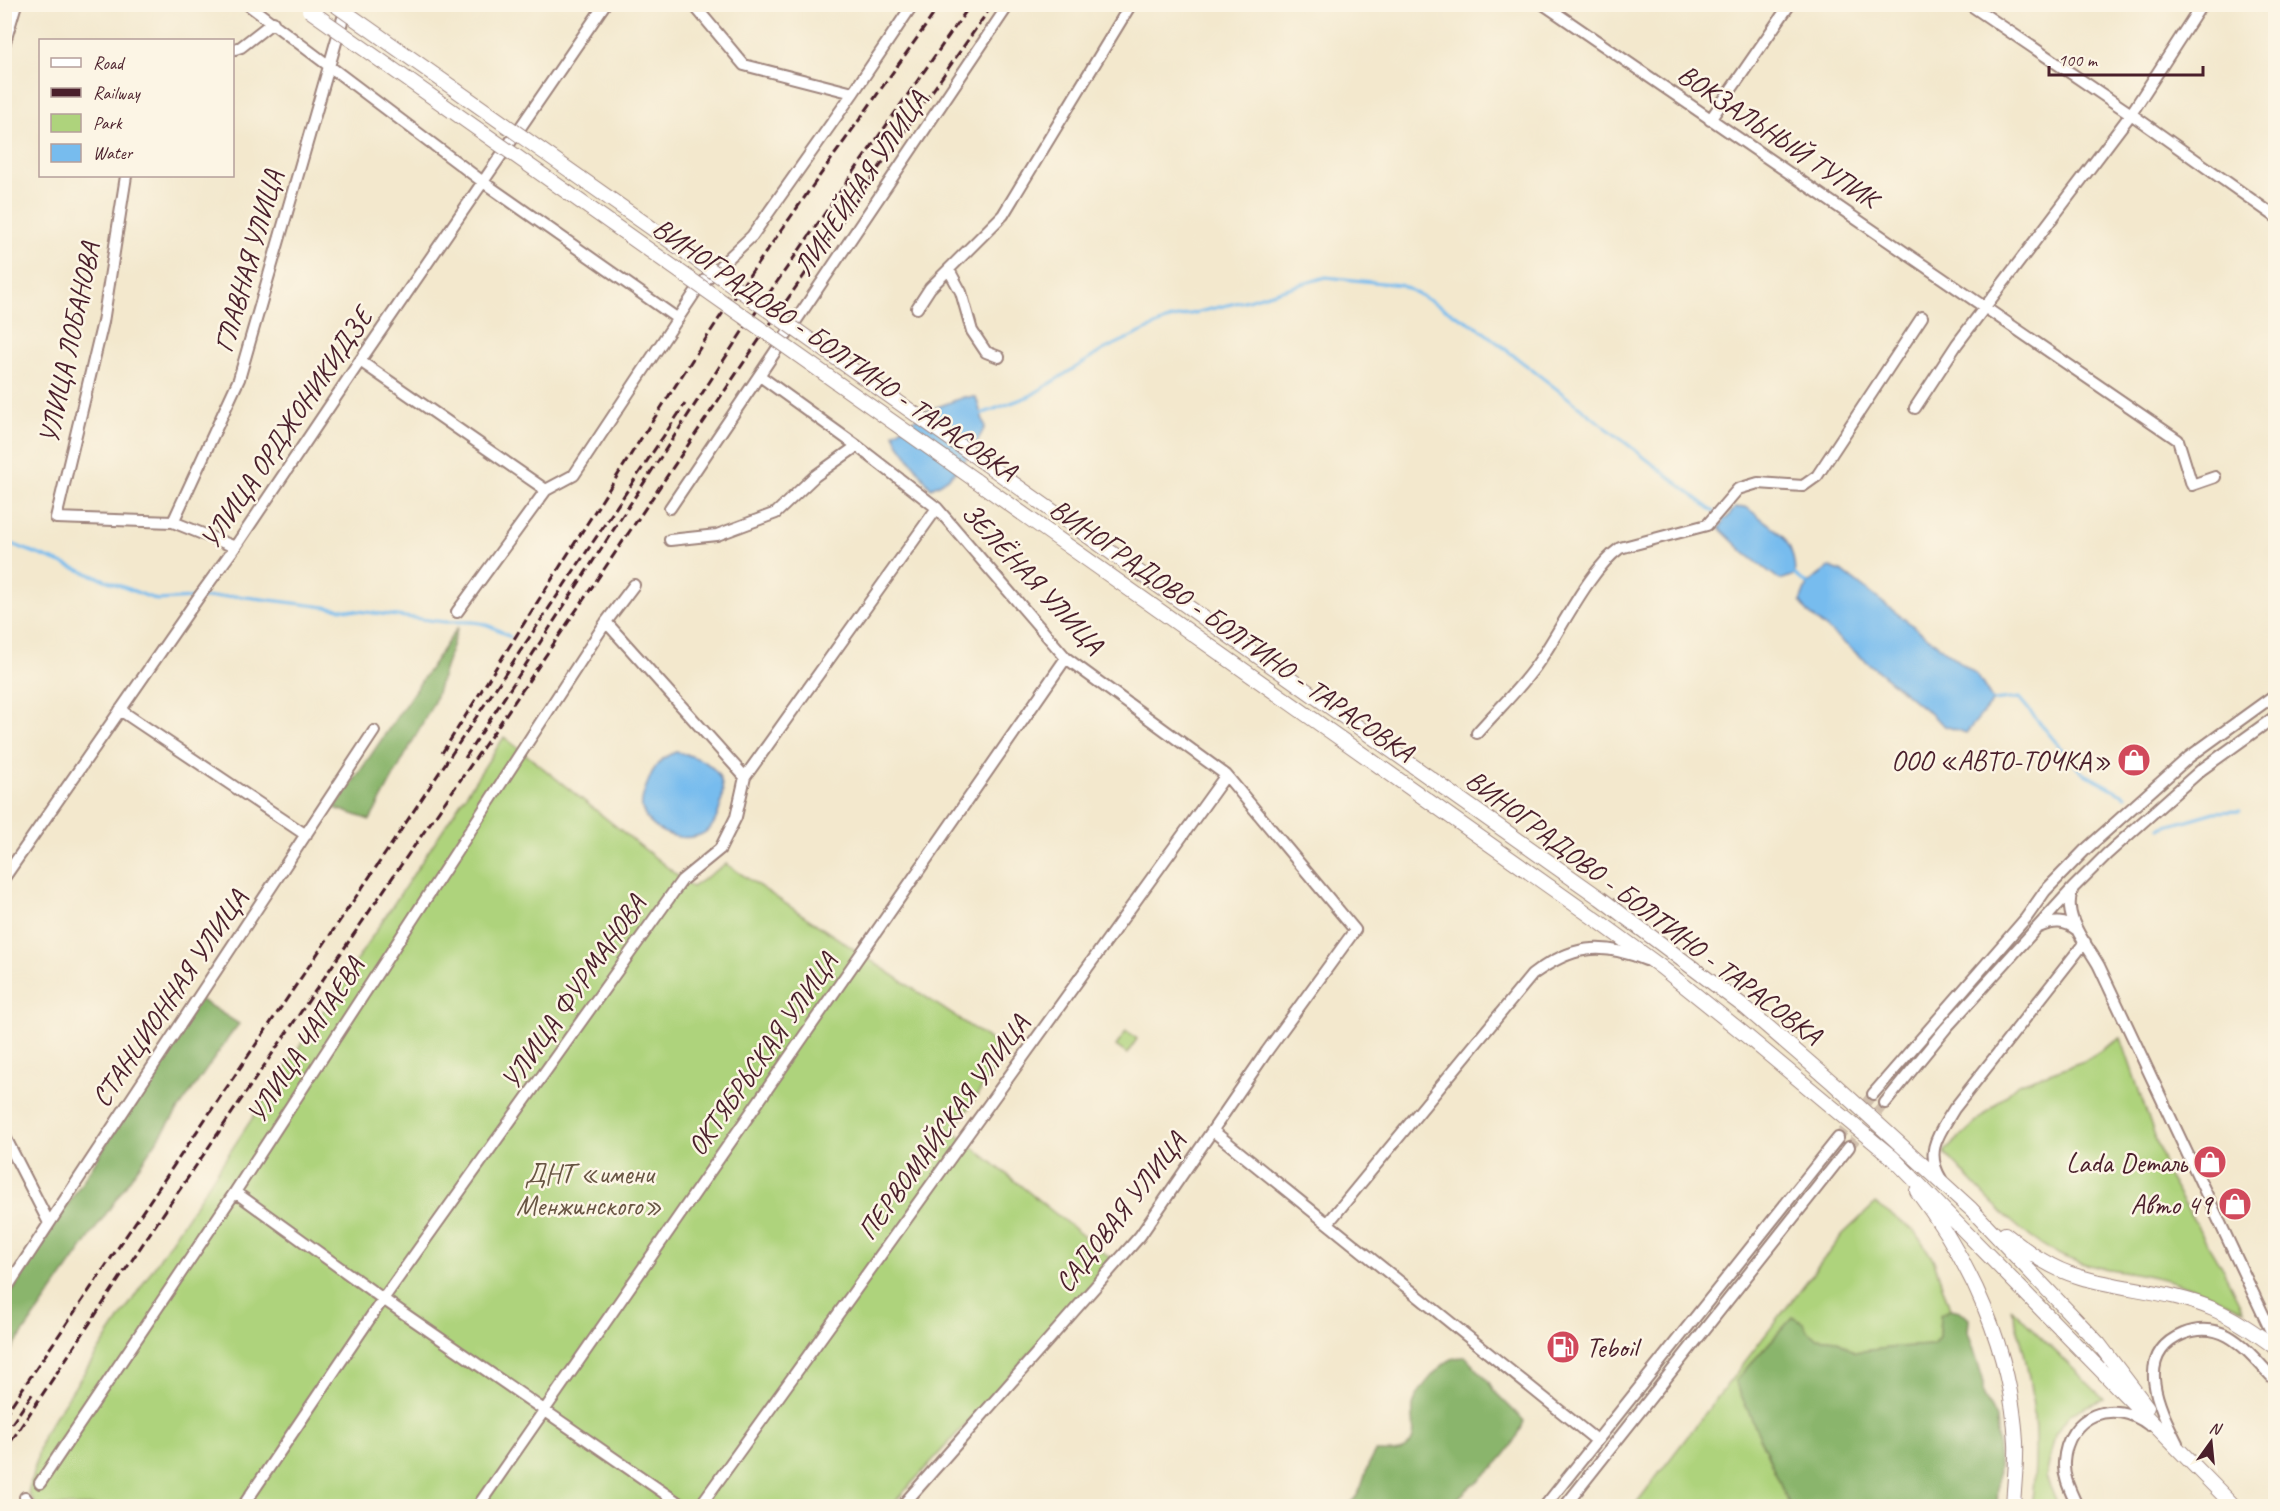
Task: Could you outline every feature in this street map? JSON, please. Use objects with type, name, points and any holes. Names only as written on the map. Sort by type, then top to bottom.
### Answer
[{"type":"main road","name":"ВИНОГРАДОВО - БОЛТИНО - ТАРАСОВКА","points":[[334,4],[1600,898],[1746,1008],[1833,1083],[1971,1209],[2099,1344],[2180,1449]]},
{"type":"main road","name":"ВИНОГРАДОВО - БОЛТИНО - ТАРАСОВКА","points":[[305,8],[1660,967],[1893,1158],[2180,1449]]},
{"type":"main road","points":[[1893,1158],[1923,1198],[1960,1257],[1992,1322],[2009,1383],[2016,1443],[2013,1506]]},
{"type":"main road","points":[[1971,1209],[2028,1252],[2053,1267],[2078,1277],[2170,1296],[2213,1309],[2253,1330],[2276,1348]]},
{"type":"main road","points":[[2180,1449],[2234,1506]]},
{"type":"street","points":[[4,45],[16,4]]},
{"type":"street","points":[[247,4],[483,182],[678,319]]},
{"type":"street","name":"ГЛАВНАЯ УЛИЦА","points":[[173,522],[239,379],[347,4]]},
{"type":"street","name":"УЛИЦА ОРДЖОНИКИДЗЕ","points":[[4,878],[235,547],[605,4]]},
{"type":"street","points":[[693,4],[744,65],[853,93]]},
{"type":"street","points":[[457,612],[546,490],[574,475],[700,285],[752,236],[913,4]]},
{"type":"street","name":"ЛИНЕЙНАЯ УЛИЦА","points":[[670,508],[1009,4]]},
{"type":"street","points":[[917,308],[930,288],[1003,215],[1131,4]]},
{"type":"street","name":"ВОКЗАЛЬНЫЙ ТУПИК","points":[[1544,4],[2178,440],[2192,485],[2215,477]]},
{"type":"street","points":[[1710,120],[1790,4]]},
{"type":"street","points":[[1969,4],[2131,114],[2276,217]]},
{"type":"street","points":[[1915,408],[1957,344],[2131,114],[2202,4]]},
{"type":"street","points":[[234,49],[242,47],[273,22]]},
{"type":"street","name":"УЛИЦА ЛОБАНОВА","points":[[126,177],[103,322],[56,518],[173,522]]},
{"type":"street","points":[[950,270],[961,292],[972,331],[986,352],[999,357]]},
{"type":"street","points":[[1477,733],[1539,662],[1609,555],[1620,548],[1707,525],[1738,489],[1758,483],[1803,486],[1816,476],[1922,317]]},
{"type":"street","points":[[360,361],[546,490]]},
{"type":"street","name":"ЗЕЛЁНАЯ УЛИЦА","points":[[760,376],[857,446],[937,508],[1066,658],[1226,775],[1355,930]]},
{"type":"street","points":[[670,540],[717,535],[777,513],[815,476],[857,446]]},
{"type":"street","name":"УЛИЦА ФУРМАНОВА","points":[[243,1506],[383,1299],[682,879],[720,849],[736,817],[745,777],[937,508]]},
{"type":"street","points":[[173,522],[235,547]]},
{"type":"street","points":[[634,585],[606,621],[745,777]]},
{"type":"street","name":"УЛИЦА ЧАПАЕВА","points":[[40,1483],[235,1192],[606,621]]},
{"type":"street","name":"ОКТЯБРЬСКАЯ УЛИЦА","points":[[478,1506],[1066,658]]},
{"type":"street","points":[[1873,1094],[2026,918],[2045,891],[2085,850],[2189,757],[2276,694]]},
{"type":"street","points":[[120,710],[306,835]]},
{"type":"street","points":[[1885,1103],[1946,1028],[2073,888],[2107,854],[2201,770],[2276,716]]},
{"type":"street","name":"СТАНЦИОННАЯ УЛИЦА","points":[[4,1292],[374,731]]},
{"type":"street","name":"ПЕРВОМАЙСКАЯ УЛИЦА","points":[[700,1506],[1226,775]]},
{"type":"street","points":[[2073,888],[2069,910],[2077,930],[2099,966],[2270,1329]]},
{"type":"street","points":[[2039,927],[2060,922],[2077,930]]},
{"type":"street","name":"САДОВАЯ УЛИЦА","points":[[902,1506],[1140,1236],[1267,1051],[1355,930]]},
{"type":"street","points":[[1943,1182],[1935,1170],[1932,1153],[1954,1109],[2085,942]]},
{"type":"street","points":[[1328,1223],[1532,975],[1551,961],[1590,949],[1607,948],[1630,953],[1660,967]]},
{"type":"street","points":[[1213,1131],[1596,1440]]},
{"type":"street","points":[[4,1135],[49,1223]]},
{"type":"street","points":[[1545,1506],[1838,1138]]},
{"type":"street","points":[[1564,1506],[1848,1147]]},
{"type":"street","points":[[235,1192],[383,1299],[683,1506]]},
{"type":"street","points":[[2180,1449],[2160,1410],[2153,1375],[2160,1354],[2177,1337],[2204,1329],[2229,1336],[2276,1381]]},
{"type":"street","points":[[2077,1506],[2064,1473],[2065,1454],[2070,1437],[2083,1422],[2091,1417],[2111,1411],[2134,1415],[2180,1449]]},
{"type":"green space","points":[[458,627],[434,702],[370,820],[335,808]]},
{"type":"green space","name":"ДНТ «имени Менжинского»","points":[[504,737],[692,887],[726,864],[1007,1051],[953,1131],[1114,1261],[891,1506],[37,1506],[28,1493],[43,1435]]},
{"type":"green space","points":[[199,999],[239,1024],[5,1359],[5,1303]]},
{"type":"green space","points":[[1126,1031],[1137,1039],[1127,1054],[1116,1046]]},
{"type":"green space","points":[[2121,1038],[2169,1178],[2223,1270],[2243,1310],[2177,1283],[2089,1265],[2064,1257],[2030,1237],[2015,1224],[1944,1152],[2018,1084],[2084,1061]]},
{"type":"green space","points":[[1875,1204],[1916,1232],[1934,1261],[1950,1309],[1940,1315],[1939,1337],[1933,1345],[1854,1352],[1837,1340],[1816,1338],[1808,1332],[1803,1323],[1793,1317],[1735,1381],[1790,1506],[1634,1506],[1843,1234]]},
{"type":"green space","points":[[2011,1308],[2104,1399],[2070,1413],[2055,1435],[2046,1477],[2058,1506],[2031,1506],[2035,1456],[2033,1406],[2025,1356]]},
{"type":"green space","points":[[1950,1309],[1960,1311],[1969,1319],[1968,1331],[1983,1379],[1983,1393],[1996,1419],[1999,1463],[1997,1506],[1790,1506],[1735,1381],[1793,1317],[1803,1323],[1808,1332],[1816,1338],[1837,1340],[1854,1352],[1933,1345],[1939,1337],[1940,1315]]},
{"type":"green space","points":[[1466,1357],[1494,1391],[1524,1421],[1503,1457],[1452,1506],[1346,1506],[1361,1488],[1375,1452],[1400,1451],[1411,1443],[1414,1433],[1413,1406],[1428,1380],[1447,1362],[1455,1358]]},
{"type":"water","points":[[964,397],[976,397],[985,427],[957,470],[931,488],[898,443],[894,433],[927,411]]},
{"type":"water","points":[[1746,507],[1774,528],[1787,542],[1794,562],[1795,575],[1780,580],[1746,554],[1719,528],[1735,508]]},
{"type":"water","points":[[1830,567],[1843,572],[1977,675],[1993,701],[1966,733],[1945,726],[1810,615],[1800,602],[1807,584]]},
{"type":"water","points":[[676,752],[702,760],[711,766],[721,782],[723,793],[716,819],[709,829],[700,835],[676,837],[665,833],[646,818],[642,807],[644,792],[654,769],[660,762]]},
{"type":"waterway","points":[[981,414],[1030,396],[1105,349],[1170,319],[1248,300],[1326,277],[1401,285],[1476,326],[1727,522]]},
{"type":"waterway","points":[[4,541],[157,600],[193,598]]},
{"type":"waterway","points":[[1794,574],[1807,584]]},
{"type":"waterway","points":[[202,598],[238,596],[445,622],[472,622],[493,627],[510,637]]},
{"type":"waterway","points":[[1993,701],[2019,698],[2081,772],[2126,796]]},
{"type":"waterway","points":[[2160,828],[2215,812],[2240,811]]},
{"type":"tunnel","points":[[1838,1138],[1873,1094]]},
{"type":"tunnel","points":[[1849,1147],[1885,1103]]},
{"type":"railway","points":[[442,753],[720,317],[941,4]]},
{"type":"railway","points":[[465,758],[742,332],[971,4]]},
{"type":"railway","points":[[4,1452],[144,1242],[757,343],[993,4]]},
{"type":"railway","points":[[4,1416],[387,851],[685,404]]},
{"type":"railway","points":[[4,1435],[33,1393]]},
{"type":"place","name":"ООО «АВТО-ТОЧКА»","points":[[2134,760]]},
{"type":"place","name":"Lada Dеталь","points":[[2210,1162]]},
{"type":"place","name":"Авто 49","points":[[2235,1204]]},
{"type":"place","name":"Teboil","points":[[1563,1347]]}]
